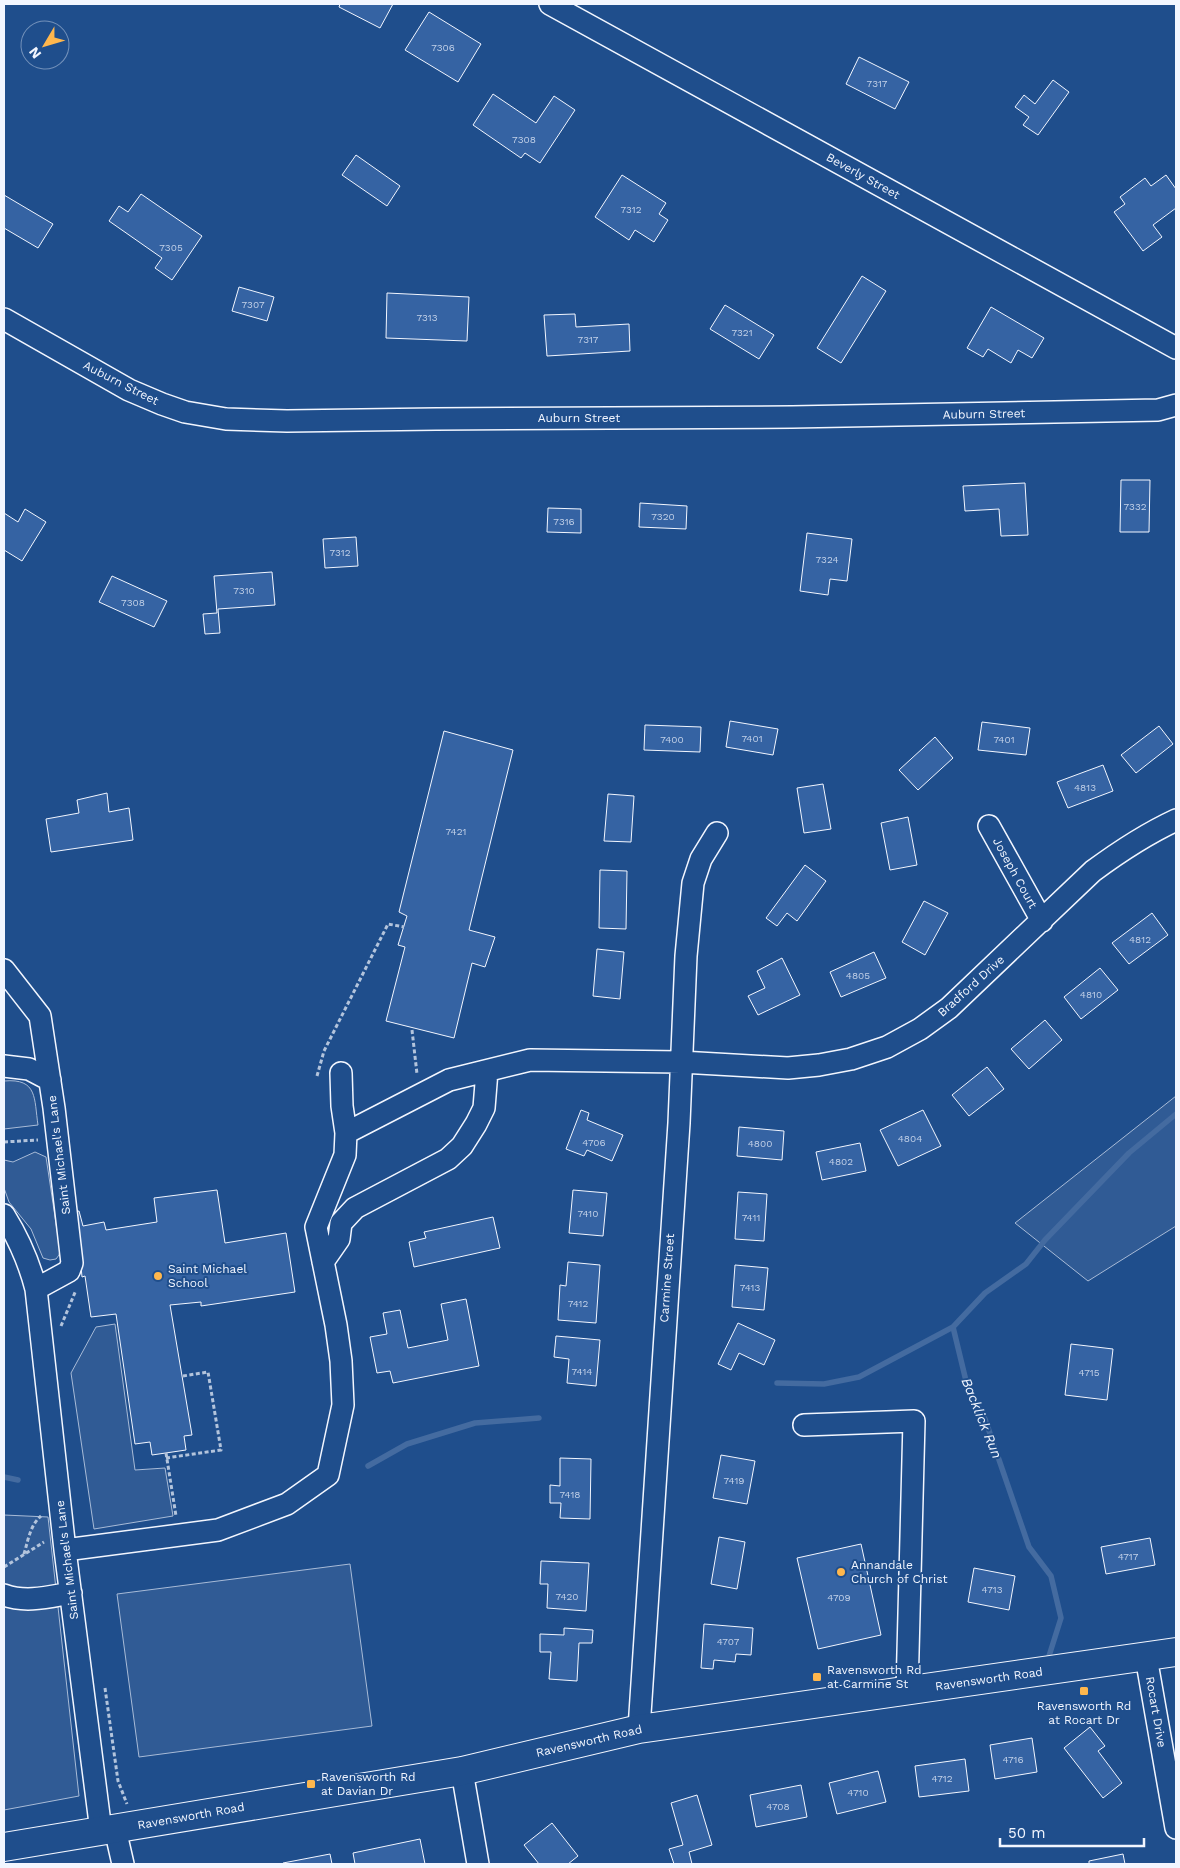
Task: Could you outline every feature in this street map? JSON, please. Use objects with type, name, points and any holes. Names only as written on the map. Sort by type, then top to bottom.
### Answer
[{"type":"main road","name":"Ravensworth Road","points":[[4,1847],[462,1771],[639,1729],[1176,1652]]},
{"type":"street","name":"Beverly Street","points":[[550,4],[1176,348]]},
{"type":"street","name":"Auburn Street","points":[[4,319],[129,390],[170,407],[226,419],[287,421],[821,417],[1158,410],[1176,406]]},
{"type":"street","name":"Bradford Drive","points":[[346,1133],[449,1080],[530,1060],[681,1062],[788,1068],[819,1066],[887,1047],[920,1029],[950,1008],[1093,871],[1115,854],[1147,834],[1176,820]]},
{"type":"street","name":"Joseph Court","points":[[989,826],[1042,921]]},
{"type":"street","name":"Carmine Street","points":[[639,1729],[678,1123],[686,956],[693,883],[701,859],[717,833]]},
{"type":"street","points":[[4,970],[40,1016],[50,1080]]},
{"type":"street","name":"Saint Michael's Lane","points":[[4,1066],[29,1069],[50,1080],[72,1263],[68,1272],[36,1290]]},
{"type":"street","points":[[323,1262],[339,1239],[341,1222],[355,1208],[448,1159],[462,1146],[484,1108],[487,1070]]},
{"type":"street","points":[[63,1530],[180,1535],[218,1530],[287,1504],[328,1474],[342,1405],[341,1361],[316,1227],[345,1155],[346,1133],[342,1106],[341,1073]]},
{"type":"street","name":"Saint Michael's Lane","points":[[4,1215],[21,1244],[30,1265],[36,1290],[71,1593],[114,1829],[123,1864]]},
{"type":"street","points":[[804,1425],[914,1421],[906,1691]]},
{"type":"street","points":[[4,1595],[14,1599],[25,1600],[71,1593]]},
{"type":"street","name":"Rocart Drive","points":[[1146,1656],[1176,1828]]},
{"type":"street","points":[[462,1771],[478,1864]]},
{"type":"path","points":[[317,1076],[324,1051],[388,924],[404,927]]},
{"type":"path","points":[[412,1030],[417,1074]]},
{"type":"path","points":[[4,1142],[57,1138]]},
{"type":"path","points":[[166,1458],[221,1450],[208,1372],[183,1376]]},
{"type":"path","points":[[166,1453],[180,1535]]},
{"type":"path","points":[[4,1567],[63,1530],[40,1516],[36,1520],[24,1554]]},
{"type":"path","points":[[104,1681],[118,1781],[127,1803],[114,1829]]},
{"type":"shaded area","points":[[4,1081],[15,1081],[29,1087],[34,1099],[38,1125],[4,1129]]},
{"type":"shaded area","points":[[1176,1096],[1176,1226],[1088,1281],[1015,1223]]},
{"type":"shaded area","points":[[35,1152],[46,1157],[60,1250],[56,1259],[43,1258],[31,1229],[9,1202],[4,1188],[4,1160],[13,1162]]},
{"type":"shaded area","points":[[115,1324],[135,1470],[165,1468],[173,1516],[94,1529],[71,1373],[96,1327]]},
{"type":"shaded area","points":[[4,1515],[48,1517],[79,1796],[4,1810]]},
{"type":"shaded area","points":[[350,1564],[372,1726],[139,1757],[117,1594]]},
{"type":"building","points":[[340,4],[393,4],[380,28],[339,7]]},
{"type":"building","points":[[429,12],[481,44],[458,82],[405,50]]},
{"type":"building","points":[[859,57],[909,82],[895,109],[846,84]]},
{"type":"building","points":[[1053,80],[1069,92],[1038,135],[1023,125],[1029,117],[1015,107],[1024,95],[1035,104]]},
{"type":"building","points":[[493,94],[536,123],[554,96],[575,110],[540,163],[525,153],[521,158],[473,125]]},
{"type":"building","points":[[356,155],[400,186],[387,206],[342,175]]},
{"type":"building","points":[[622,175],[666,203],[659,214],[668,220],[654,242],[635,230],[629,240],[595,217]]},
{"type":"building","points":[[1166,175],[1176,189],[1176,208],[1153,225],[1162,237],[1143,251],[1114,212],[1125,204],[1120,197],[1145,178],[1151,186]]},
{"type":"building","points":[[141,194],[202,236],[172,280],[155,268],[162,258],[109,221],[119,206],[128,212]]},
{"type":"building","points":[[4,195],[53,224],[38,248],[4,228]]},
{"type":"building","points":[[862,276],[886,291],[841,363],[817,348]]},
{"type":"building","points":[[239,287],[274,297],[267,321],[232,311]]},
{"type":"building","points":[[387,293],[469,297],[467,341],[386,338]]},
{"type":"building","points":[[725,305],[774,335],[759,359],[710,329]]},
{"type":"building","points":[[991,307],[1044,338],[1032,358],[1018,350],[1011,363],[988,349],[983,357],[967,348]]},
{"type":"building","points":[[575,314],[576,327],[629,324],[630,351],[547,356],[544,315]]},
{"type":"building","points":[[1121,480],[1150,480],[1149,532],[1120,532]]},
{"type":"building","points":[[1025,483],[1028,535],[1001,536],[999,509],[965,511],[963,486]]},
{"type":"building","points":[[640,503],[687,506],[686,529],[639,527]]},
{"type":"building","points":[[548,508],[581,509],[581,533],[547,532]]},
{"type":"building","points":[[25,509],[46,522],[22,561],[4,550],[4,513],[18,522]]},
{"type":"building","points":[[807,533],[852,539],[847,581],[830,579],[828,595],[800,591]]},
{"type":"building","points":[[356,537],[358,566],[325,568],[323,539]]},
{"type":"building","points":[[272,572],[275,605],[218,609],[220,633],[205,634],[203,614],[217,613],[214,576]]},
{"type":"building","points":[[112,576],[167,601],[154,627],[99,602]]},
{"type":"building","points":[[730,721],[778,729],[773,755],[726,747]]},
{"type":"building","points":[[982,722],[1030,728],[1026,755],[978,750]]},
{"type":"building","points":[[645,725],[701,727],[700,752],[644,750]]},
{"type":"building","points":[[1159,726],[1173,744],[1136,773],[1121,755]]},
{"type":"building","points":[[444,731],[513,750],[469,930],[495,937],[485,967],[472,963],[454,1038],[386,1021],[405,947],[398,945],[407,916],[399,912]]},
{"type":"building","points":[[935,737],[953,758],[918,790],[899,770]]},
{"type":"building","points":[[1103,765],[1113,791],[1068,808],[1057,782]]},
{"type":"building","points":[[823,784],[831,829],[804,833],[797,788]]},
{"type":"building","points":[[107,793],[109,812],[129,808],[133,840],[51,852],[46,819],[79,813],[77,800]]},
{"type":"building","points":[[608,794],[634,796],[631,842],[604,841]]},
{"type":"building","points":[[908,817],[917,865],[890,870],[881,823]]},
{"type":"building","points":[[805,865],[826,881],[797,921],[787,913],[777,926],[766,918]]},
{"type":"building","points":[[600,870],[627,871],[626,929],[599,928]]},
{"type":"building","points":[[924,901],[948,913],[925,955],[902,942]]},
{"type":"building","points":[[1152,913],[1168,935],[1129,964],[1112,943]]},
{"type":"building","points":[[597,949],[624,952],[620,999],[593,996]]},
{"type":"building","points":[[874,952],[886,978],[841,997],[830,972]]},
{"type":"building","points":[[782,958],[800,995],[758,1015],[748,996],[765,988],[757,971]]},
{"type":"building","points":[[1100,968],[1118,990],[1081,1019],[1064,997]]},
{"type":"building","points":[[1045,1020],[1062,1040],[1029,1069],[1011,1049]]},
{"type":"building","points":[[987,1067],[1004,1089],[969,1116],[952,1095]]},
{"type":"building","points":[[581,1110],[589,1113],[587,1120],[623,1135],[612,1161],[587,1150],[584,1156],[566,1149]]},
{"type":"building","points":[[923,1110],[941,1146],[898,1166],[880,1130]]},
{"type":"building","points":[[739,1127],[784,1131],[782,1160],[737,1156]]},
{"type":"building","points":[[860,1143],[866,1171],[822,1180],[816,1152]]},
{"type":"building","points":[[217,1190],[225,1243],[286,1233],[295,1292],[201,1306],[201,1302],[170,1305],[192,1435],[184,1436],[186,1450],[152,1455],[150,1442],[135,1444],[116,1314],[91,1317],[85,1276],[82,1277],[78,1235],[73,1212],[79,1211],[83,1226],[104,1222],[106,1230],[157,1222],[154,1198]]},
{"type":"building","points":[[573,1190],[607,1193],[603,1236],[569,1233]]},
{"type":"building","points":[[738,1192],[767,1194],[764,1241],[735,1239]]},
{"type":"building","points":[[493,1217],[500,1248],[414,1267],[409,1242],[426,1238],[424,1232]]},
{"type":"building","points":[[568,1262],[600,1265],[596,1323],[558,1320],[560,1285],[566,1286]]},
{"type":"building","points":[[735,1265],[768,1268],[764,1310],[732,1307]]},
{"type":"building","points":[[466,1299],[479,1366],[393,1383],[390,1371],[377,1373],[370,1337],[387,1334],[383,1313],[400,1310],[408,1348],[448,1340],[441,1304]]},
{"type":"building","points":[[738,1323],[775,1340],[764,1365],[739,1353],[731,1370],[718,1364]]},
{"type":"building","points":[[556,1336],[600,1340],[596,1386],[567,1383],[569,1359],[554,1357]]},
{"type":"building","points":[[1071,1344],[1113,1349],[1107,1400],[1065,1395]]},
{"type":"building","points":[[721,1455],[755,1461],[747,1504],[713,1498]]},
{"type":"building","points":[[560,1458],[591,1459],[590,1519],[560,1518],[561,1503],[550,1503],[550,1485],[560,1486]]},
{"type":"building","points":[[719,1537],[745,1542],[737,1589],[711,1584]]},
{"type":"building","points":[[1150,1538],[1155,1565],[1106,1574],[1101,1547]]},
{"type":"building","points":[[861,1544],[881,1635],[818,1649],[797,1558]]},
{"type":"building","points":[[541,1561],[589,1563],[586,1611],[547,1608],[548,1584],[540,1584]]},
{"type":"building","points":[[974,1568],[1015,1576],[1009,1610],[968,1602]]},
{"type":"building","points":[[704,1624],[753,1628],[751,1655],[736,1654],[735,1662],[714,1660],[713,1669],[701,1668]]},
{"type":"building","points":[[564,1628],[593,1630],[592,1643],[579,1643],[577,1681],[549,1679],[551,1652],[540,1652],[540,1634],[564,1635]]},
{"type":"building","points":[[1090,1727],[1105,1746],[1098,1751],[1122,1783],[1103,1798],[1064,1748]]},
{"type":"building","points":[[1032,1738],[1037,1772],[995,1779],[990,1745]]},
{"type":"building","points":[[965,1759],[969,1791],[919,1797],[915,1766]]},
{"type":"building","points":[[878,1771],[886,1802],[837,1814],[829,1783]]},
{"type":"building","points":[[801,1785],[807,1817],[756,1827],[750,1795]]},
{"type":"building","points":[[697,1795],[712,1845],[689,1852],[692,1864],[674,1864],[669,1849],[683,1845],[671,1803]]},
{"type":"building","points":[[552,1823],[578,1856],[568,1864],[539,1864],[524,1845]]},
{"type":"building","points":[[420,1839],[425,1864],[355,1864],[353,1853]]},
{"type":"building","points":[[330,1854],[332,1864],[283,1864],[283,1863]]},
{"type":"building","points":[[1123,1854],[1125,1864],[1089,1864],[1089,1861]]},
{"type":"waterway","name":"Backlick Run","points":[[1049,1656],[1061,1618],[1051,1576],[1029,1547],[985,1419],[967,1385],[953,1327],[985,1293],[1026,1264],[1045,1240],[1129,1153],[1176,1114]]},
{"type":"waterway","points":[[777,1383],[824,1384],[859,1377],[953,1327]]},
{"type":"waterway","points":[[368,1466],[407,1444],[475,1423],[539,1418]]},
{"type":"waterway","points":[[4,1477],[18,1480]]},
{"type":"place","name":"Saint Michael School","points":[[158,1276]]},
{"type":"place","name":"Annandale Church of Christ","points":[[841,1572]]},
{"type":"place","name":"Ravensworth Rd at Carmine St","points":[[817,1677]]},
{"type":"place","name":"Ravensworth Rd at Rocart Dr","points":[[1084,1691]]},
{"type":"place","name":"Ravensworth Rd at Davian Dr","points":[[311,1784]]}]
